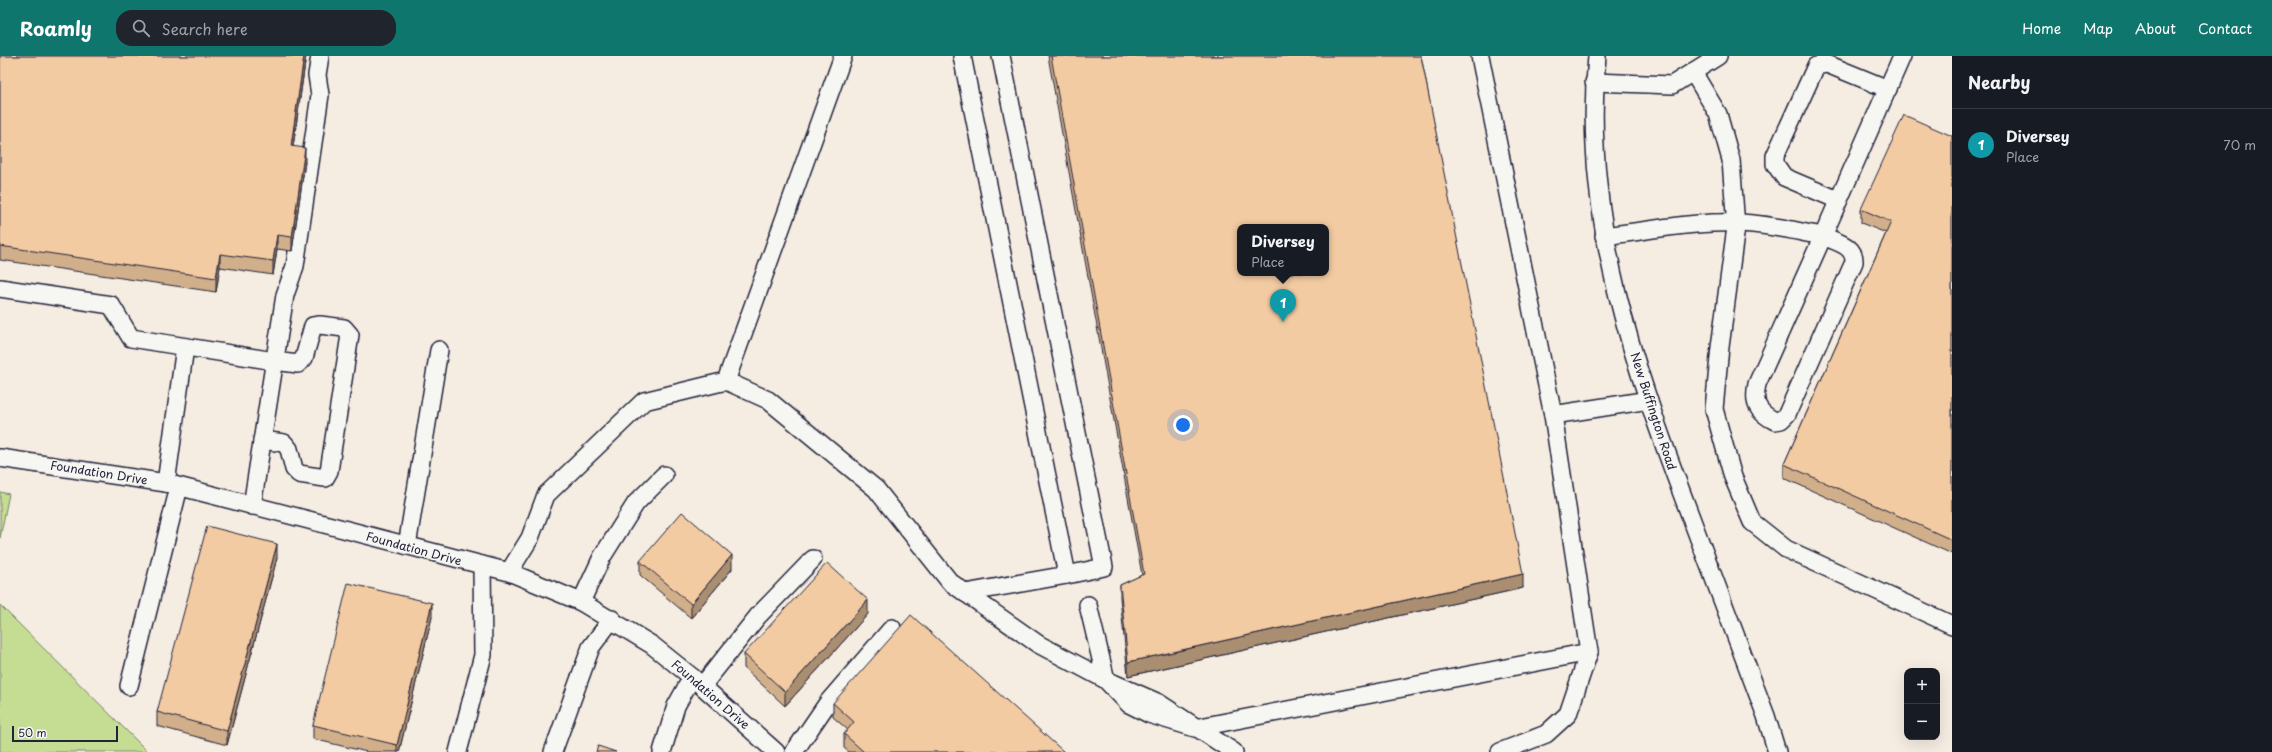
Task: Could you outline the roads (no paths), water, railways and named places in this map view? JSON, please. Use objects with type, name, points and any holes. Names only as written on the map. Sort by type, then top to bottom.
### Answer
[{"type":"street","points":[[252,506],[285,295],[295,266],[320,95],[317,75],[320,56]]},
{"type":"street","points":[[726,381],[843,56]]},
{"type":"street","points":[[962,56],[1067,575]]},
{"type":"street","points":[[965,593],[1104,567],[1001,56]]},
{"type":"street","points":[[1480,56],[1553,415],[1589,652],[1568,714],[1546,734],[1500,752]]},
{"type":"street","name":"New Buffington Road","points":[[1597,56],[1594,82],[1594,145],[1600,211],[1604,236],[1632,346],[1659,433],[1766,716],[1777,752]]},
{"type":"street","points":[[1594,82],[1672,85],[1718,56]]},
{"type":"street","points":[[1604,236],[1704,224],[1754,224],[1823,236],[1851,248],[1855,254],[1854,262],[1787,414],[1781,420],[1775,421],[1760,410],[1754,397],[1757,384],[1823,236],[1838,200],[1888,89],[1902,56]]},
{"type":"street","points":[[1838,200],[1784,177],[1775,164],[1775,156],[1816,66],[1827,64],[1888,89]]},
{"type":"street","points":[[1693,72],[1718,114],[1731,160],[1736,224],[1714,409],[1733,477],[1752,522],[1786,549],[1952,625]]},
{"type":"street","points":[[0,288],[111,306],[131,338],[298,364],[304,358],[313,326],[320,325],[344,328],[350,335],[329,471],[325,478],[299,474],[294,469],[289,449],[284,443],[262,440]]},
{"type":"street","points":[[129,686],[173,485],[184,347]]},
{"type":"street","points":[[407,546],[439,350]]},
{"type":"street","points":[[509,572],[530,538],[546,495],[644,401],[726,381],[768,400],[876,489],[950,582],[965,593],[1038,644],[1106,680],[1159,703],[1195,728],[1234,752]]},
{"type":"street","points":[[1553,415],[1649,400]]},
{"type":"street","name":"Foundation Drive","points":[[0,458],[173,485],[509,572],[581,602],[652,645],[697,681],[776,752]]},
{"type":"street","points":[[581,602],[602,558],[636,503],[664,475]]},
{"type":"street","points":[[662,752],[676,706],[697,681],[813,559]]},
{"type":"street","points":[[458,752],[483,655],[482,565]]},
{"type":"street","points":[[1088,605],[1106,680]]},
{"type":"street","points":[[553,752],[591,647],[612,620]]},
{"type":"street","points":[[794,752],[829,701],[892,628]]},
{"type":"street","points":[[1195,728],[1589,652]]},
{"type":"place","name":"Diversey","points":[[1283,322]]}]
